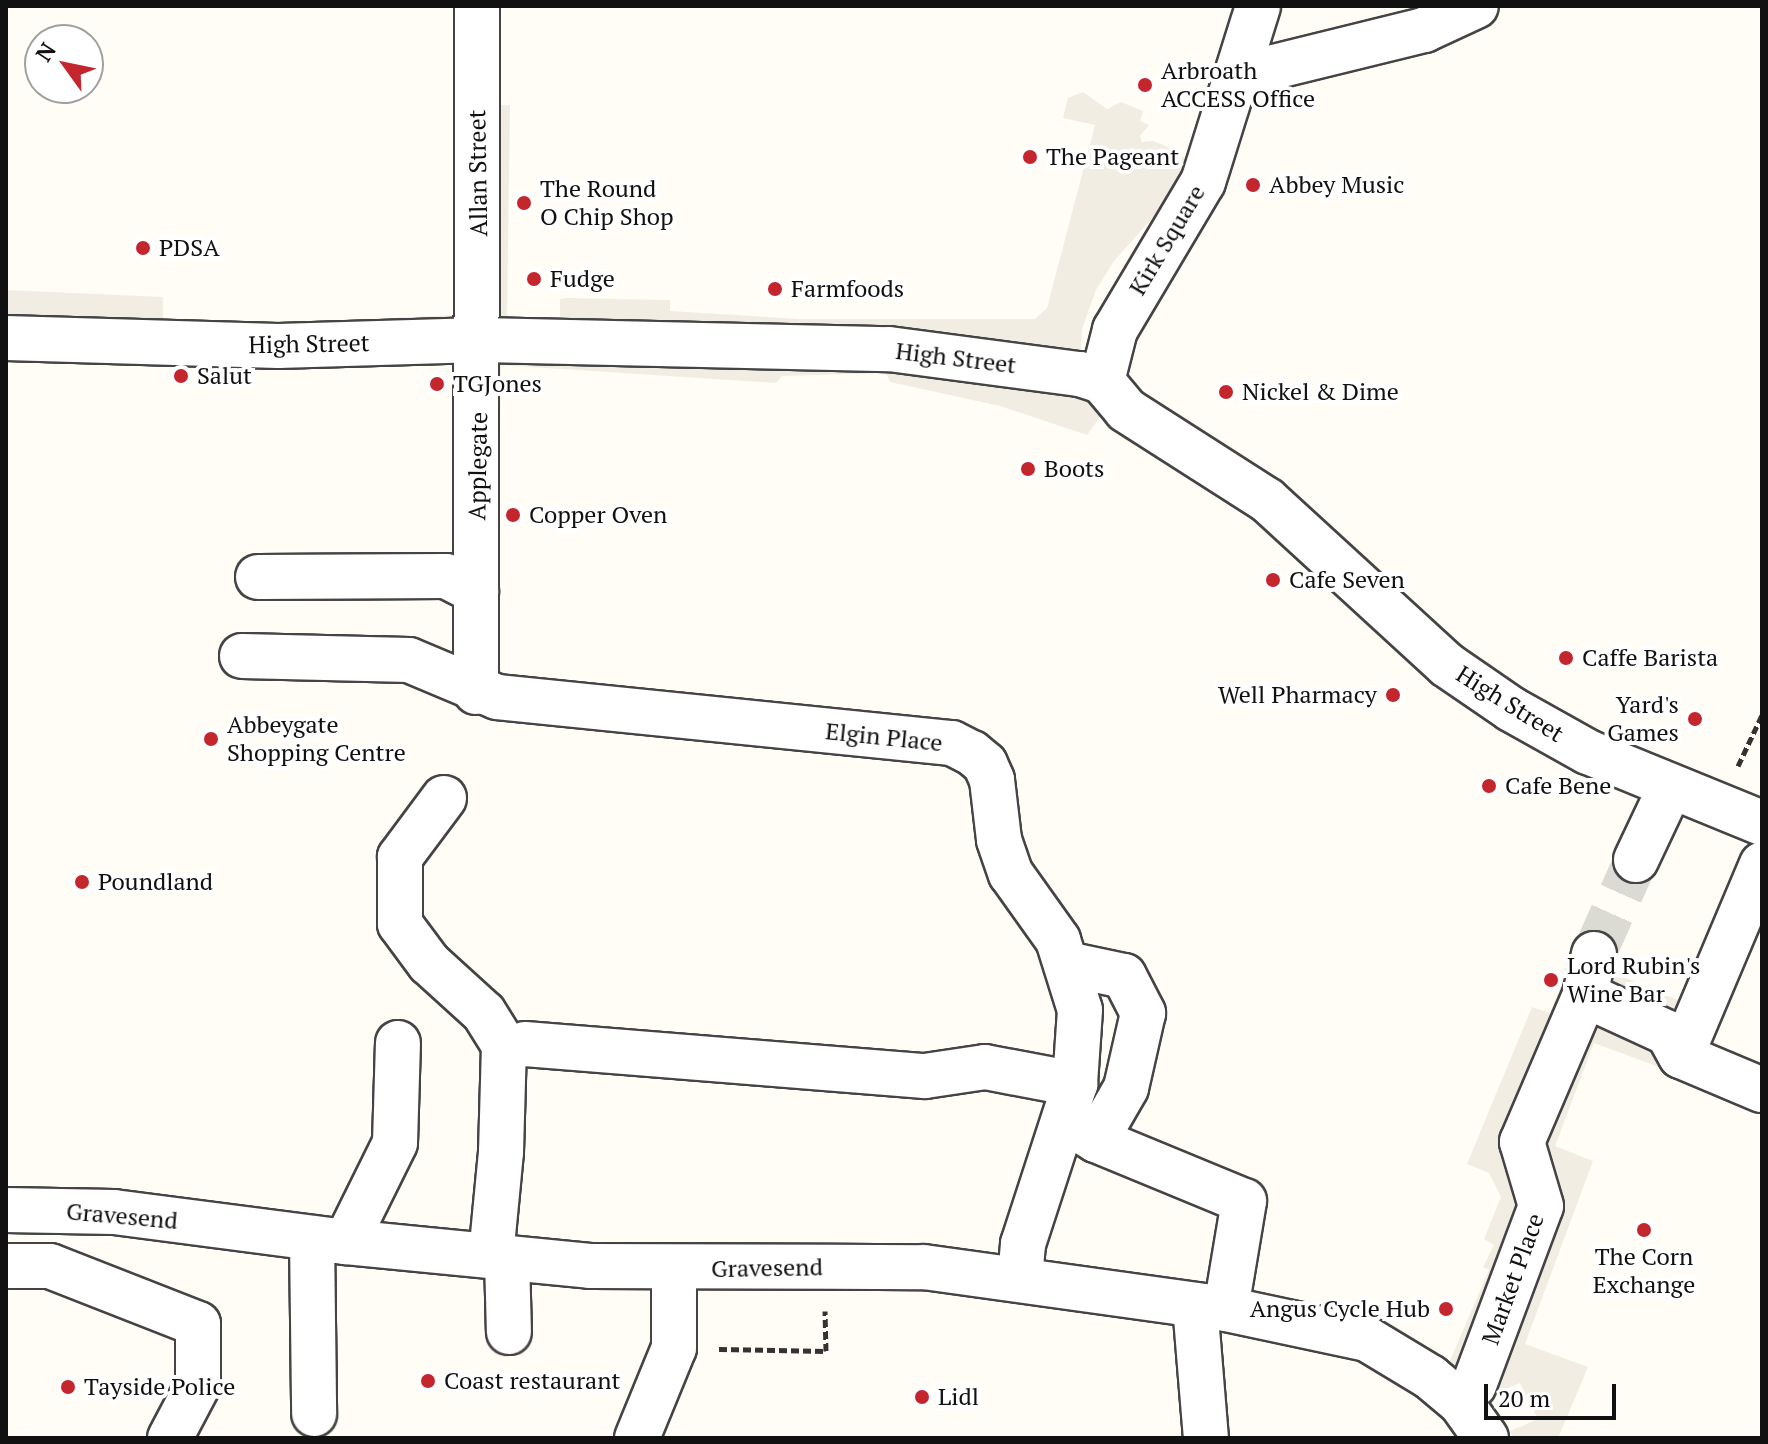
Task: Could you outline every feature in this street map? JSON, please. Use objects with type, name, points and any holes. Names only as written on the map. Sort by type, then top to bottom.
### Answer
[{"type":"street","name":"Allan Street","points":[[477,6],[480,340]]},
{"type":"street","name":"Kirk Square","points":[[1102,381],[1115,330],[1203,182],[1258,6]]},
{"type":"street","points":[[1237,76],[1424,30],[1476,6]]},
{"type":"street","name":"High Street","points":[[6,338],[278,346],[480,340],[889,349],[1102,381],[1126,410],[1267,500],[1447,665],[1537,724],[1670,788],[1762,823]]},
{"type":"street","name":"Applegate","points":[[476,692],[480,340]]},
{"type":"street","points":[[258,577],[446,576],[476,591]]},
{"type":"street","name":"Elgin Place","points":[[242,656],[409,660],[433,667],[476,692],[952,743],[985,764],[1011,874],[1058,940],[1080,1010],[1078,1115],[1023,1244],[1020,1279]]},
{"type":"street","points":[[1636,860],[1670,788]]},
{"type":"street","points":[[444,798],[400,857],[400,924],[429,963],[484,1013],[504,1045],[499,1257],[509,1332]]},
{"type":"street","points":[[1762,864],[1681,1056],[1762,1090]]},
{"type":"street","points":[[1067,964],[1124,976],[1143,1013],[1126,1088],[1078,1115]]},
{"type":"street","name":"Market Place","points":[[1474,1385],[1541,1206],[1522,1142],[1590,975],[1668,1033],[1681,1056]]},
{"type":"street","points":[[314,1414],[329,1240],[395,1143],[398,1043]]},
{"type":"street","points":[[525,1044],[925,1076],[985,1067],[1244,1201],[1210,1307],[1206,1438]]},
{"type":"street","name":"Gravesend","points":[[6,1210],[114,1212],[329,1240],[674,1270],[924,1267],[1210,1307],[1367,1339],[1430,1377],[1461,1403],[1486,1438]]},
{"type":"street","points":[[6,1266],[50,1266],[198,1324],[198,1385],[170,1438]]},
{"type":"street","points":[[637,1438],[674,1348],[674,1270]]},
{"type":"path","points":[[1719,807],[1762,715]]},
{"type":"path","points":[[674,1348],[826,1351],[825,1302]]},
{"type":"shaded area","points":[[1083,92],[1107,109],[1121,102],[1143,111],[1140,121],[1149,125],[1140,136],[1142,142],[1153,141],[1175,150],[1177,156],[1194,158],[1179,188],[1114,261],[1096,290],[1082,329],[1080,360],[1105,410],[1087,435],[1000,406],[890,382],[886,373],[782,376],[776,383],[501,365],[498,556],[454,555],[456,371],[444,358],[161,367],[6,362],[6,290],[163,297],[163,322],[243,325],[456,315],[458,107],[510,105],[507,315],[512,320],[560,320],[560,299],[567,298],[670,300],[670,311],[799,319],[1035,319],[1047,308],[1095,125],[1063,118],[1068,98]]},
{"type":"shaded area","points":[[1573,956],[1690,1005],[1698,1047],[1762,1105],[1594,1043],[1555,1146],[1593,1161],[1525,1344],[1588,1367],[1558,1438],[1513,1438],[1510,1431],[1538,1419],[1520,1383],[1480,1399],[1466,1377],[1449,1363],[1489,1270],[1483,1267],[1494,1245],[1484,1239],[1501,1197],[1489,1173],[1467,1164],[1532,1007],[1550,1013]]},
{"type":"tunnel","points":[[1594,954],[1636,860]]},
{"type":"place","name":"Arbroath ACCESS Office","points":[[1145,85]]},
{"type":"place","name":"The Pageant","points":[[1030,157]]},
{"type":"place","name":"Abbey Music","points":[[1253,185]]},
{"type":"place","name":"The Round O Chip Shop","points":[[524,203]]},
{"type":"place","name":"PDSA","points":[[143,248]]},
{"type":"place","name":"Fudge","points":[[534,279]]},
{"type":"place","name":"Farmfoods","points":[[775,289]]},
{"type":"place","name":"Salut","points":[[181,376]]},
{"type":"place","name":"TGJones","points":[[437,384]]},
{"type":"place","name":"Nickel & Dime","points":[[1226,392]]},
{"type":"place","name":"Boots","points":[[1028,469]]},
{"type":"place","name":"Copper Oven","points":[[513,515]]},
{"type":"place","name":"Cafe Seven","points":[[1273,580]]},
{"type":"place","name":"Caffe Barista","points":[[1566,658]]},
{"type":"place","name":"Well Pharmacy","points":[[1393,695]]},
{"type":"place","name":"Yard's Games","points":[[1695,719]]},
{"type":"place","name":"Abbeygate Shopping Centre","points":[[211,739]]},
{"type":"place","name":"Cafe Bene","points":[[1489,786]]},
{"type":"place","name":"Poundland","points":[[82,882]]},
{"type":"place","name":"Lord Rubin's Wine Bar","points":[[1551,980]]},
{"type":"place","name":"The Corn Exchange","points":[[1644,1230]]},
{"type":"place","name":"Angus Cycle Hub","points":[[1446,1309]]},
{"type":"place","name":"Coast restaurant","points":[[428,1381]]},
{"type":"place","name":"Tayside Police","points":[[68,1387]]},
{"type":"place","name":"Lidl","points":[[922,1397]]}]
